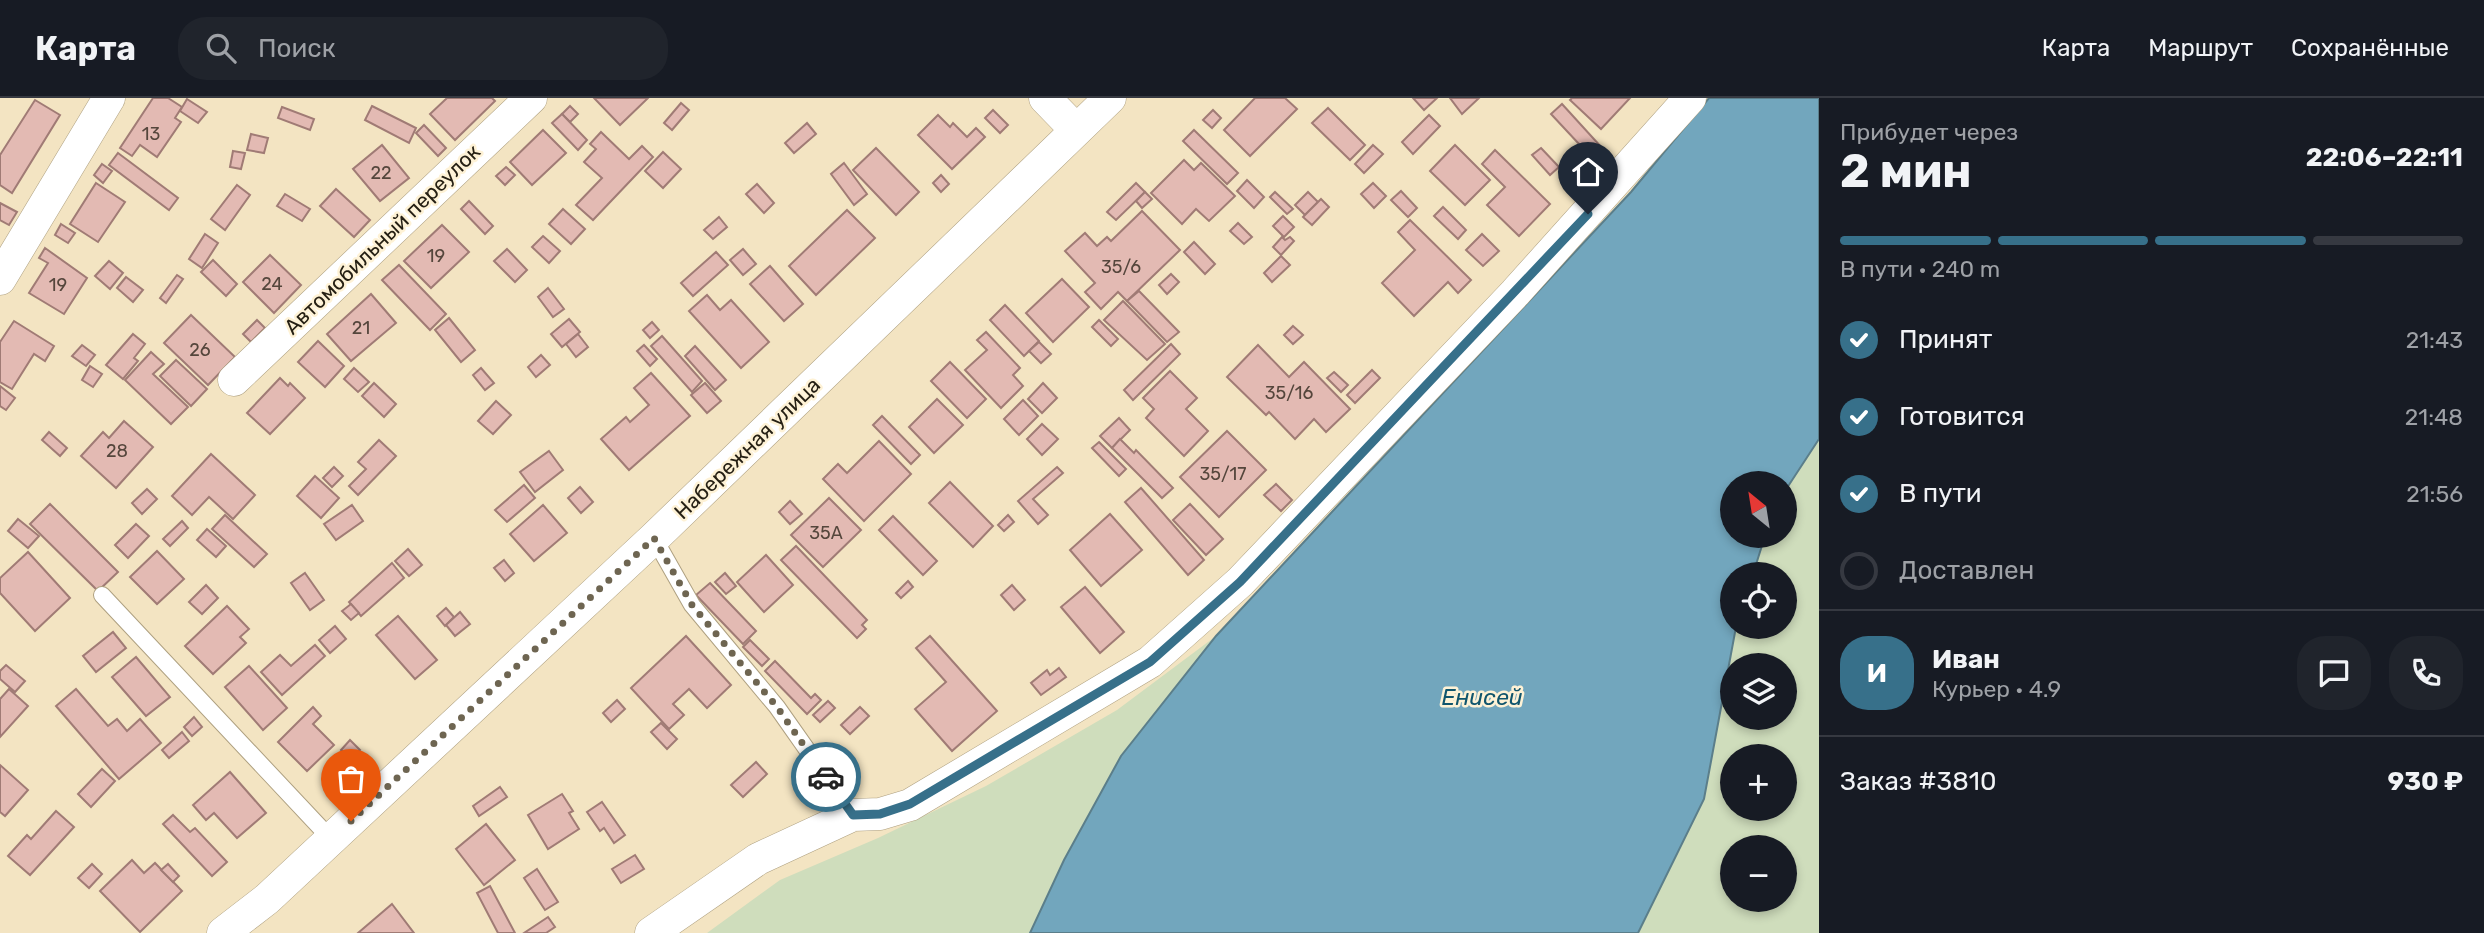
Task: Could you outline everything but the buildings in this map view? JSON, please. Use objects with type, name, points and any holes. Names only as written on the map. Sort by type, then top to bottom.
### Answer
[{"type":"street","points":[[0,279],[109,98]]},
{"type":"street","name":"Автомобильный переулок","points":[[234,380],[531,98]]},
{"type":"street","points":[[1045,98],[1076,130]]},
{"type":"street","name":"Набережная улица","points":[[223,933],[267,899],[654,538],[1110,98]]},
{"type":"street","points":[[651,933],[758,859],[853,815],[880,814],[910,804],[1150,662],[1240,582],[1365,452],[1588,214],[1690,98]]},
{"type":"lane","points":[[654,538],[692,605],[777,707],[853,815]]},
{"type":"lane","points":[[102,595],[331,839]]},
{"type":"green space","points":[[1819,439],[1819,933],[1638,933],[1704,799],[1720,713],[1720,730],[1797,730],[1797,653],[1731,653],[1734,639],[1797,639],[1797,562],[1757,562],[1761,548],[1797,548],[1797,473]]},
{"type":"green space","points":[[1216,636],[1121,756],[1064,860],[1030,933],[707,933],[780,880],[878,838],[986,786],[1117,710]]},
{"type":"water","name":"Енисей","points":[[1709,98],[1819,98],[1819,439],[1797,473],[1720,471],[1720,548],[1761,548],[1757,562],[1720,562],[1720,639],[1734,639],[1731,653],[1720,653],[1720,713],[1704,799],[1638,933],[1030,933],[1064,860],[1121,756],[1216,636],[1631,192]]},
{"type":"way so far","points":[[351,821],[654,538],[692,605],[777,707],[826,777]]},
{"type":"route","points":[[826,777],[853,815],[880,814],[910,804],[1150,662],[1240,582],[1588,214]]}]
